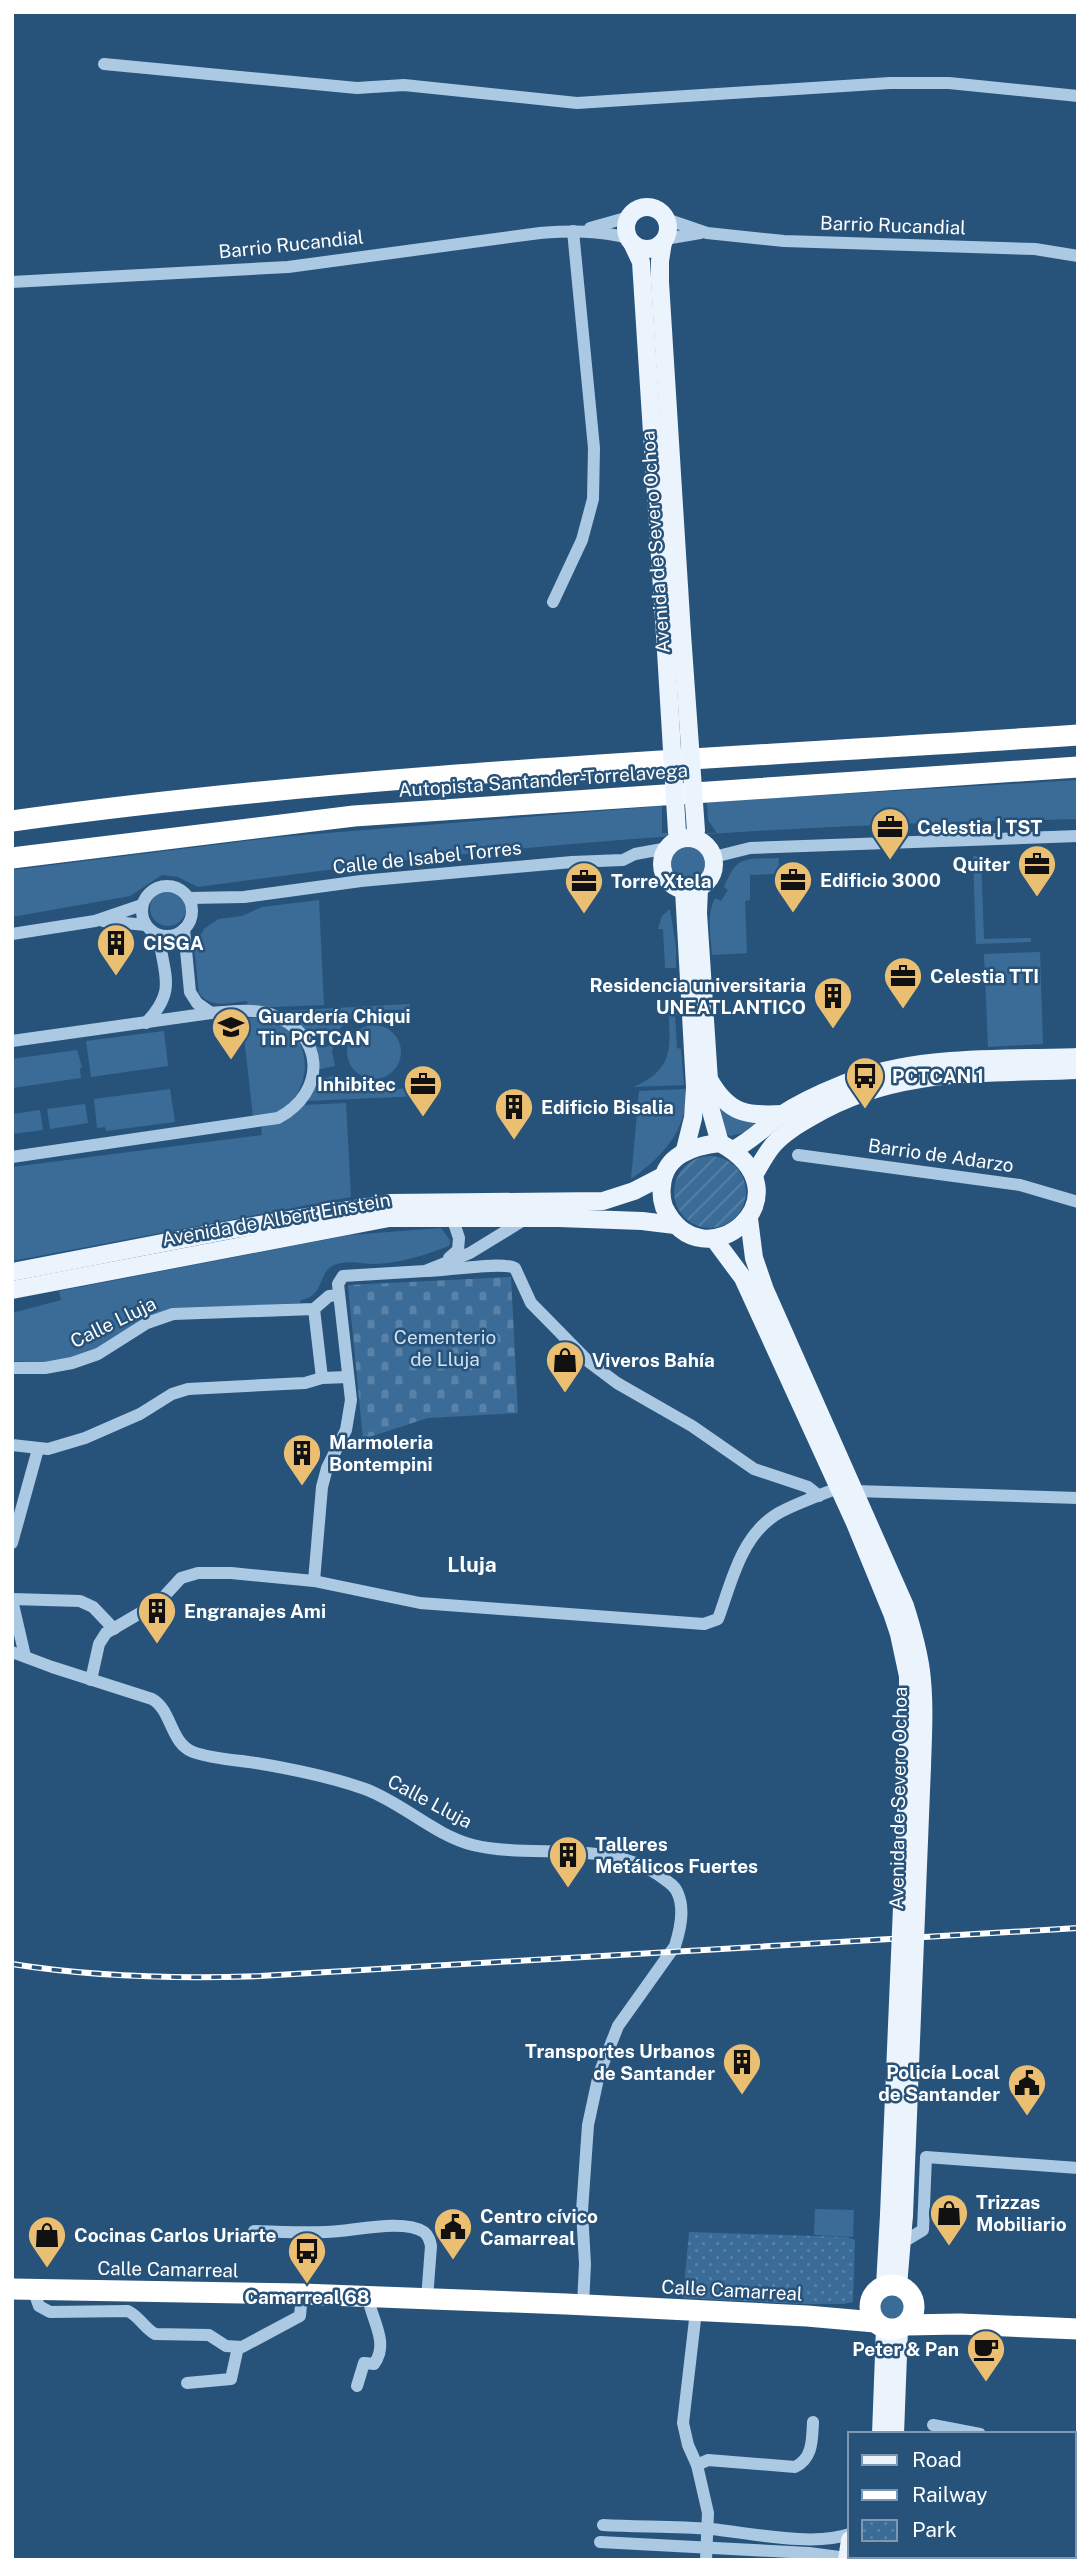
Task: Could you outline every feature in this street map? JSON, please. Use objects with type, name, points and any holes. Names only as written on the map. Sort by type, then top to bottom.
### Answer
[{"type":"highway","name":"Autopista Santander-Torrelavega","points":[[12,819],[418,778],[1078,736]]},
{"type":"highway","name":"Autopista Santander-Torrelavega","points":[[12,858],[354,816],[1078,767]]},
{"type":"highway","name":"Calle Camarreal","points":[[23,2289],[302,2294],[836,2318],[891,2326],[949,2324],[1078,2330]]},
{"type":"highway","points":[[836,2318],[884,2291],[911,2296],[913,2312],[891,2326],[870,2312],[884,2291]]},
{"type":"highway","points":[[914,2304],[949,2324]]},
{"type":"main road","points":[[646,207],[661,212],[666,219],[668,227],[664,241],[649,250],[631,241],[626,230],[629,217],[637,209],[646,207]]},
{"type":"main road","name":"Avenida de Severo Ochoa","points":[[631,241],[640,262],[673,635],[696,835]]},
{"type":"main road","name":"Avenida de Severo Ochoa","points":[[664,241],[660,282],[673,635],[674,840]]},
{"type":"main road","points":[[696,835],[713,857],[714,872],[706,884],[692,889],[674,886],[663,873],[664,856],[674,840],[696,835]]},
{"type":"main road","points":[[692,889],[698,913],[711,1111],[726,1146],[746,1161],[754,1175],[757,1195],[748,1219],[730,1235],[714,1239],[691,1236],[675,1225],[663,1205],[663,1175],[674,1159],[685,1150],[726,1146],[748,1142],[783,1114],[845,1083],[911,1065],[1078,1057]]},
{"type":"main road","points":[[685,1150],[693,1118],[695,1087],[692,889]]},
{"type":"main road","points":[[754,1175],[773,1145],[790,1129],[847,1097],[877,1087],[906,1080],[964,1075],[1078,1070]]},
{"type":"main road","points":[[709,1078],[716,1092],[735,1110],[750,1114],[783,1114]]},
{"type":"main road","name":"Avenida de Albert Einstein","points":[[12,1272],[230,1230],[390,1203],[603,1202],[634,1191],[663,1175]]},
{"type":"main road","name":"Avenida de Albert Einstein","points":[[12,1290],[389,1218],[527,1218],[642,1221],[675,1225]]},
{"type":"main road","name":"Avenida de Severo Ochoa","points":[[748,1219],[754,1258],[765,1290],[847,1489]]},
{"type":"main road","name":"Avenida de Severo Ochoa","points":[[714,1239],[743,1278],[905,1606],[916,1643],[923,1696],[915,1765],[896,2215],[884,2291]]},
{"type":"main road","name":"Avenida de Severo Ochoa","points":[[884,2291],[903,2242],[896,2215]]},
{"type":"main road","points":[[881,2432],[891,2326]]},
{"type":"main road","points":[[891,2326],[895,2432]]},
{"type":"street","points":[[104,64],[357,89],[404,85],[577,103],[890,83],[949,83],[1078,96]]},
{"type":"street","name":"Barrio Rucandial","points":[[12,282],[288,267],[478,240],[573,231],[613,224],[629,217]]},
{"type":"street","name":"Barrio Rucandial","points":[[666,219],[707,233]]},
{"type":"street","points":[[553,602],[582,540],[593,499],[594,448],[573,231]]},
{"type":"street","name":"Barrio Rucandial","points":[[573,231],[612,234],[631,241]]},
{"type":"street","name":"Barrio Rucandial","points":[[664,241],[680,235],[707,233],[784,242],[1035,249],[1078,256]]},
{"type":"street","points":[[713,857],[750,848],[1078,836]]},
{"type":"street","name":"Calle de Isabel Torres","points":[[189,898],[244,897],[361,881],[623,860],[674,840]]},
{"type":"street","points":[[95,921],[146,925],[159,935],[171,936],[184,929],[191,918],[189,898],[173,886],[153,889],[142,905],[146,925]]},
{"type":"street","points":[[12,934],[95,921],[142,905]]},
{"type":"street","points":[[184,929],[190,992],[197,1003],[211,1013]]},
{"type":"street","points":[[146,1023],[161,1007],[166,996],[159,935]]},
{"type":"street","points":[[12,1041],[211,1013],[268,1013],[291,1024],[307,1040],[314,1057],[313,1078],[299,1104],[278,1118],[12,1157]]},
{"type":"street","name":"Barrio de Adarzo","points":[[798,1155],[1020,1185],[1078,1202]]},
{"type":"street","points":[[443,1262],[458,1250],[459,1238],[452,1217]]},
{"type":"street","name":"Calle Lluja","points":[[425,1271],[470,1253],[527,1218]]},
{"type":"street","name":"Calle Lluja","points":[[12,1368],[45,1368],[72,1363],[98,1354],[147,1323],[173,1314],[314,1310],[329,1296],[339,1295],[338,1284],[343,1276],[449,1271],[504,1265],[515,1268],[531,1303],[561,1335],[617,1383],[692,1426],[754,1469],[807,1487],[819,1496]]},
{"type":"street","points":[[314,1581],[322,1488],[327,1468],[338,1449],[350,1415],[339,1295]]},
{"type":"street","points":[[314,1310],[322,1378]]},
{"type":"street","points":[[12,1445],[38,1449],[85,1438],[140,1414],[172,1394],[188,1389],[305,1383],[322,1378],[348,1377]]},
{"type":"street","points":[[12,1542],[38,1449]]},
{"type":"street","points":[[90,1680],[99,1644],[106,1633],[159,1602],[181,1578],[198,1573],[231,1573],[314,1581],[420,1603],[704,1624],[718,1619],[737,1562],[762,1527],[774,1515],[819,1496],[847,1489],[1078,1498]]},
{"type":"street","points":[[25,1656],[12,1599],[80,1601],[93,1607],[114,1629]]},
{"type":"street","name":"Calle Lluja","points":[[12,1652],[158,1702],[180,1741],[192,1751],[272,1766],[364,1789],[399,1804],[452,1837],[474,1845],[506,1850],[580,1852],[645,1866],[677,1891],[681,1908],[680,1931],[675,1946],[618,2026],[599,2074],[589,2125],[582,2211],[585,2264],[583,2305]]},
{"type":"street","points":[[903,2242],[923,2230],[926,2157],[1078,2168]]},
{"type":"street","points":[[254,2231],[326,2232],[395,2227],[415,2229],[429,2238],[432,2246],[427,2299]]},
{"type":"street","name":"Calle Camarreal","points":[[23,2289],[38,2306],[50,2312],[128,2311],[155,2334],[209,2335],[226,2346],[238,2347]]},
{"type":"street","points":[[187,2383],[231,2379],[238,2347],[256,2341],[300,2316],[302,2294]]},
{"type":"street","points":[[357,2386],[364,2363],[374,2364],[377,2359],[381,2339],[370,2311],[368,2297]]},
{"type":"street","points":[[696,2311],[683,2423],[688,2445],[697,2465],[708,2513],[707,2553]]},
{"type":"street","points":[[697,2465],[708,2460],[795,2467],[804,2463],[808,2456],[813,2422]]},
{"type":"street","points":[[933,2425],[970,2432]]},
{"type":"street","points":[[603,2525],[708,2529],[810,2539],[835,2539],[848,2534]]},
{"type":"street","points":[[600,2542],[707,2553],[809,2553],[847,2559]]},
{"type":"green space","points":[[1078,780],[1078,819],[920,823],[603,842],[445,856],[198,887],[178,877],[162,875],[130,896],[12,917],[12,870],[279,837],[662,806],[662,833],[717,833],[708,820],[707,802]]},
{"type":"green space","points":[[688,844],[696,845],[702,850],[707,856],[707,872],[702,878],[696,883],[688,884],[680,883],[674,878],[669,872],[668,864],[669,856],[674,850],[680,845]]},
{"type":"green space","points":[[973,856],[981,856],[984,939],[1031,938],[1031,942],[976,944]]},
{"type":"green space","points":[[779,858],[778,874],[750,875],[750,900],[745,901],[747,953],[712,955],[712,905],[715,898],[721,901],[728,890],[724,887],[734,868],[744,860]]},
{"type":"green space","points":[[168,890],[181,895],[186,908],[181,921],[168,926],[155,921],[150,908],[155,895]]},
{"type":"green space","points":[[319,900],[324,1005],[248,1008],[247,1001],[215,1003],[199,993],[194,946],[204,929],[219,919],[242,916],[262,907]]},
{"type":"green space","points":[[670,909],[676,947],[676,968],[665,968],[663,929],[658,929],[662,916]]},
{"type":"green space","points":[[1040,952],[1043,1044],[988,1047],[984,954]]},
{"type":"green space","points":[[410,1004],[410,1010],[362,1013],[322,1038],[305,1032],[280,1011]]},
{"type":"green space","points":[[679,1007],[679,1015],[675,1015],[677,1048],[681,1049],[684,1085],[633,1087],[656,1073],[663,1065],[669,1046],[668,1008]]},
{"type":"green space","points":[[242,1019],[279,1022],[295,1035],[301,1047],[304,1072],[295,1097],[286,1106],[274,1113],[253,1117]]},
{"type":"green space","points":[[374,1025],[393,1033],[401,1052],[393,1071],[374,1079],[355,1071],[347,1052],[355,1033]]},
{"type":"green space","points":[[164,1031],[168,1066],[91,1077],[86,1041]]},
{"type":"green space","points":[[334,1044],[332,1052],[335,1066],[316,1070],[313,1046],[325,1047]]},
{"type":"green space","points":[[77,1050],[82,1067],[81,1078],[12,1088],[12,1059]]},
{"type":"green space","points":[[336,1075],[363,1092],[410,1088],[421,1096],[306,1101],[317,1080]]},
{"type":"green space","points":[[170,1089],[175,1122],[106,1131],[105,1127],[97,1128],[94,1099]]},
{"type":"green space","points":[[685,1089],[683,1117],[671,1141],[653,1162],[631,1179],[639,1091]]},
{"type":"green space","points":[[716,1101],[763,1121],[753,1130],[730,1136],[722,1128]]},
{"type":"green space","points":[[346,1103],[351,1197],[12,1261],[12,1167],[262,1135],[261,1127],[284,1121],[303,1105]]},
{"type":"green space","points":[[85,1104],[88,1123],[50,1129],[47,1109]]},
{"type":"green space","points":[[40,1110],[43,1130],[12,1134],[12,1114]]},
{"type":"green space","points":[[710,1156],[724,1159],[736,1166],[743,1178],[746,1192],[743,1206],[736,1218],[724,1225],[710,1228],[696,1225],[684,1218],[677,1206],[674,1192],[677,1178],[684,1166],[696,1159]]},
{"type":"green space","points":[[441,1228],[450,1240],[449,1246],[394,1262],[337,1264],[326,1271],[315,1293],[300,1303],[170,1310],[84,1355],[54,1363],[12,1361],[12,1313],[61,1300],[59,1291],[350,1235]]},
{"type":"green space","name":"Cementerio de Lluja","points":[[511,1277],[518,1413],[428,1418],[363,1439],[348,1285]]},
{"type":"green space","points":[[815,2209],[854,2210],[853,2237],[814,2235]]},
{"type":"green space","points":[[689,2232],[846,2237],[855,2240],[853,2302],[804,2304],[683,2298]]},
{"type":"green space","points":[[892,2293],[902,2297],[906,2307],[902,2317],[892,2321],[882,2317],[878,2307],[882,2297]]},
{"type":"railway","points":[[12,1964],[136,1976],[260,1976],[1078,1928]]},
{"type":"place","name":"Celestia | TST","points":[[890,861]]},
{"type":"place","name":"Quiter","points":[[1037,898]]},
{"type":"place","name":"Edificio 3000","points":[[793,914]]},
{"type":"place","name":"Torre Xtela","points":[[584,915]]},
{"type":"place","name":"CISGA","points":[[116,977]]},
{"type":"place","name":"Celestia TTI","points":[[903,1010]]},
{"type":"place","name":"Residencia universitaria UNEATLANTICO","points":[[833,1030]]},
{"type":"place","name":"Guardería Chiqui Tin PCTCAN","points":[[231,1061]]},
{"type":"place","name":"PCTCAN 1","points":[[865,1110]]},
{"type":"place","name":"Inhibitec","points":[[423,1118]]},
{"type":"place","name":"Edificio Bisalia","points":[[514,1141]]},
{"type":"place","name":"Viveros Bahía","points":[[565,1394]]},
{"type":"place","name":"Marmoleria Bontempini","points":[[302,1487]]},
{"type":"place","name":"Engranajes Ami","points":[[157,1645]]},
{"type":"place","name":"Talleres Metálicos Fuertes","points":[[568,1889]]},
{"type":"place","name":"Transportes Urbanos de Santander","points":[[742,2096]]},
{"type":"place","name":"Policía Local de Santander","points":[[1027,2117]]},
{"type":"place","name":"Trizzas Mobiliario","points":[[949,2247]]},
{"type":"place","name":"Centro cívico Camarreal","points":[[453,2261]]},
{"type":"place","name":"Cocinas Carlos Uriarte","points":[[47,2269]]},
{"type":"place","name":"Camarreal 68","points":[[307,2285]]},
{"type":"place","name":"Peter & Pan","points":[[986,2383]]},
{"type":"district","name":"Lluja","points":[[472,1565]]}]
